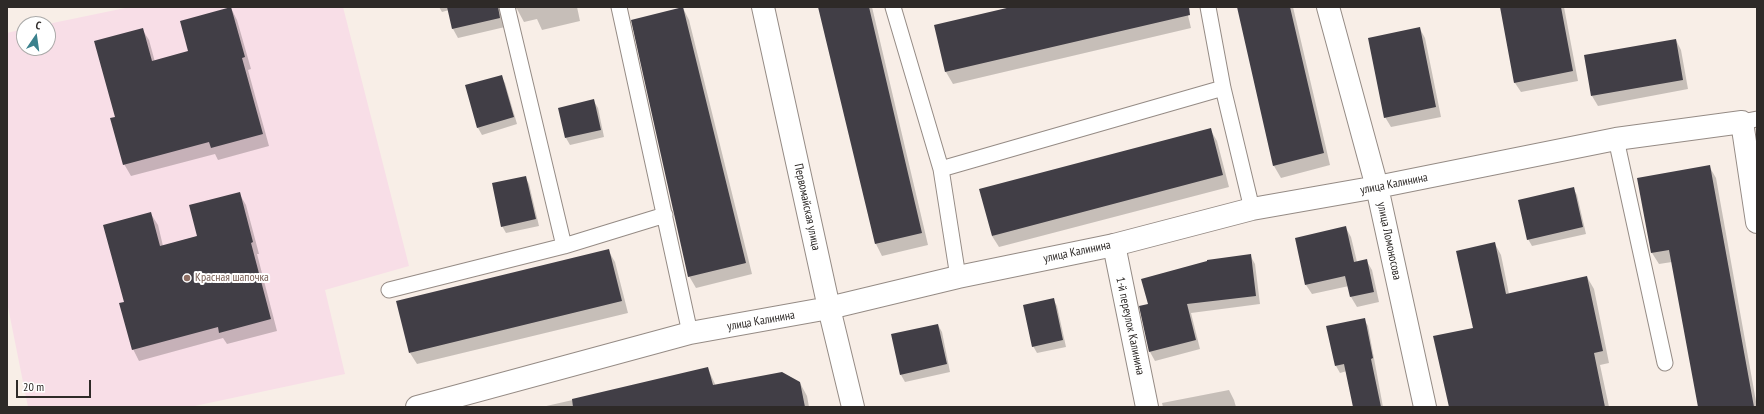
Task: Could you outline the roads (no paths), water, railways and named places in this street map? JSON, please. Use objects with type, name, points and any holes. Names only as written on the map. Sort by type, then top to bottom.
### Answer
[{"type":"street","name":"Первомайская улица","points":[[763,7],[830,308],[854,407]]},
{"type":"street","name":"улица Ломоносова","points":[[1328,7],[1377,187],[1425,407]]},
{"type":"street","name":"улица Калинина","points":[[420,407],[690,333],[830,308],[958,277],[1114,244],[1252,209],[1377,187],[1616,139],[1750,120]]},
{"type":"street","points":[[1750,120],[1757,222]]},
{"type":"street","name":"1-й переулок Калинина","points":[[1114,244],[1147,407]]},
{"type":"lane","points":[[507,7],[564,246]]},
{"type":"lane","points":[[619,7],[690,333]]},
{"type":"lane","points":[[893,7],[941,169],[958,277]]},
{"type":"lane","points":[[1208,7],[1223,88],[1252,209]]},
{"type":"lane","points":[[941,169],[1223,88]]},
{"type":"lane","points":[[1616,139],[1665,363]]},
{"type":"lane","points":[[389,290],[564,246],[664,215]]},
{"type":"place","name":"Красная шапочка","points":[[187,278]]}]
